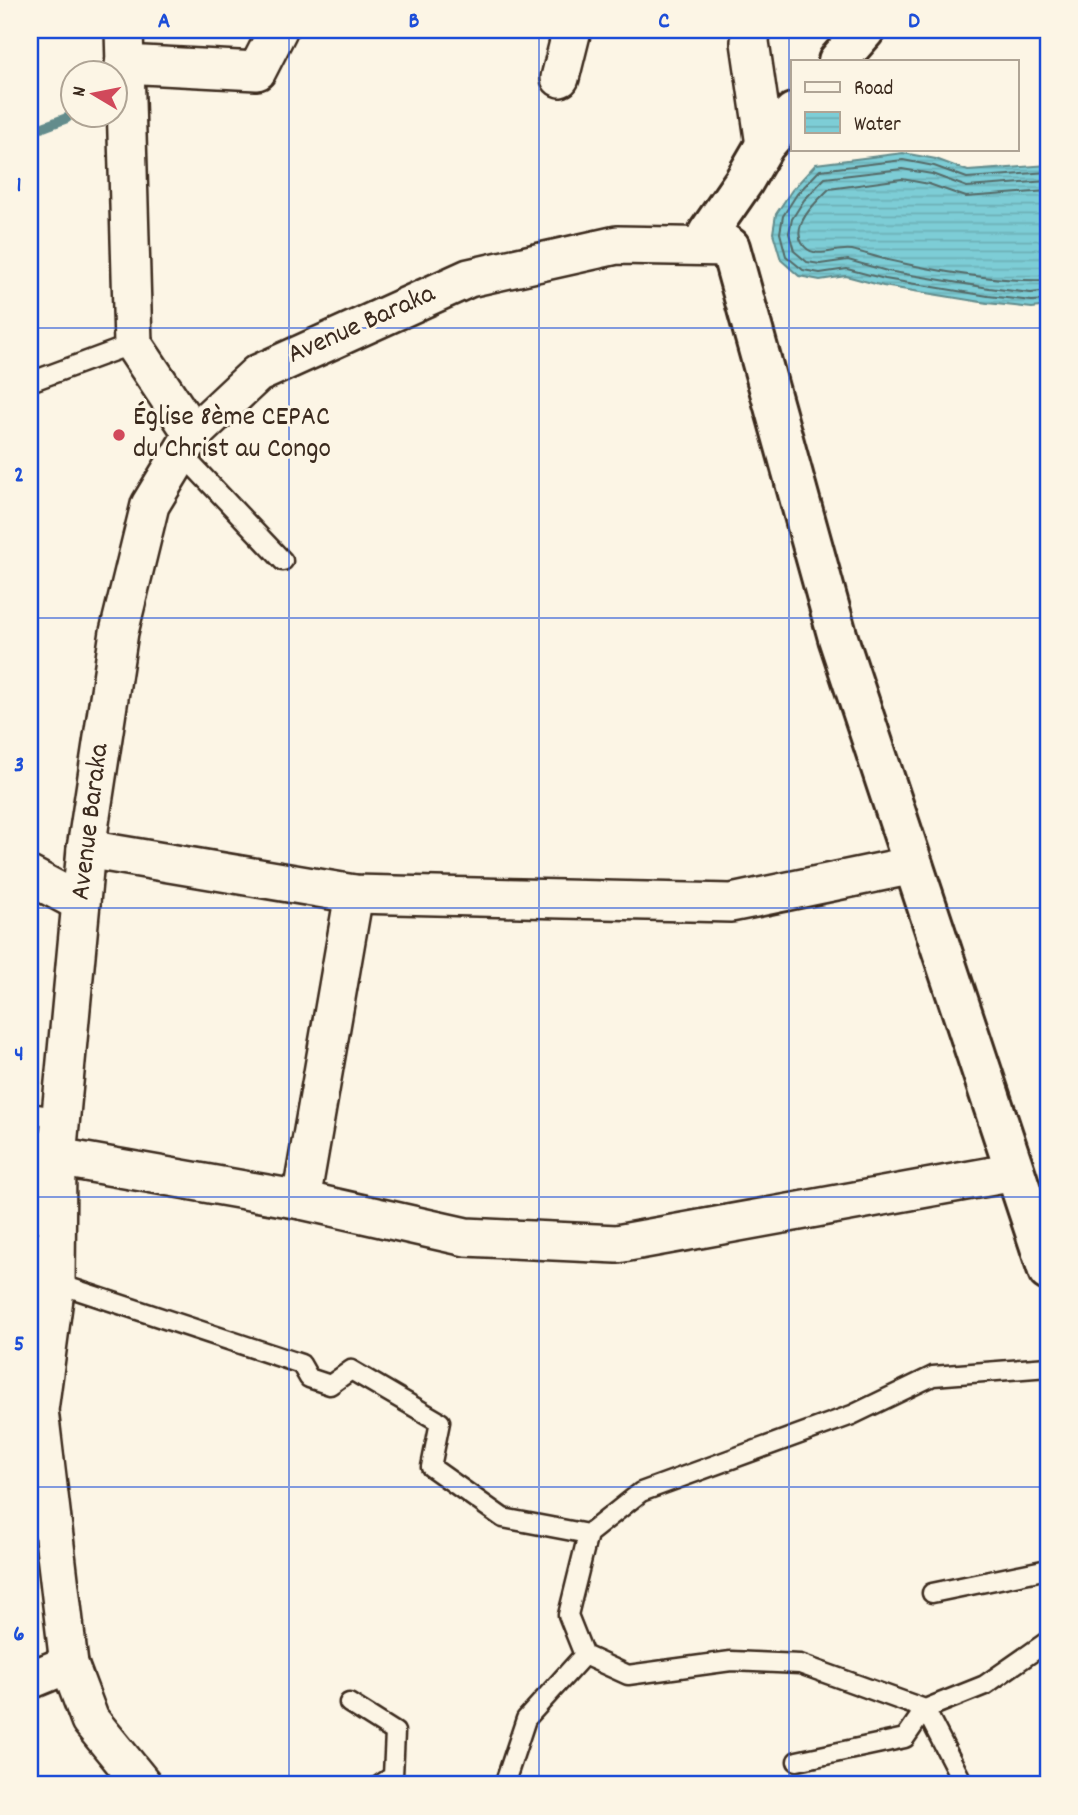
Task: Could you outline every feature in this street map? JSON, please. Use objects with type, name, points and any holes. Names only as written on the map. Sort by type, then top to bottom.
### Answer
[{"type":"street","points":[[186,443],[133,344],[124,47],[257,71],[278,30]]},
{"type":"street","points":[[560,78],[572,30]]},
{"type":"street","points":[[751,30],[750,42],[765,145]]},
{"type":"street","points":[[839,60],[865,30]]},
{"type":"street","points":[[791,115],[765,145],[709,233],[730,247],[838,638],[1048,1271]]},
{"type":"street","name":"Avenue Baraka","points":[[143,1785],[90,1720],[69,1664],[34,1410],[56,1283],[57,1157],[46,1115],[81,903],[86,849],[119,632],[150,505],[186,443],[257,374],[469,278],[617,245],[730,247]]},
{"type":"street","points":[[86,849],[354,894],[731,903],[914,865]]},
{"type":"street","points":[[30,876],[81,903]]},
{"type":"street","points":[[302,1200],[354,894]]},
{"type":"street","points":[[57,1157],[302,1200],[466,1237],[617,1244],[1015,1172]]},
{"type":"street","points":[[30,1679],[69,1664]]},
{"type":"lane","points":[[30,382],[133,344]]},
{"type":"lane","points":[[186,443],[283,561]]},
{"type":"lane","points":[[56,1283],[301,1364],[309,1378],[330,1385],[351,1370],[440,1422],[431,1467],[503,1518],[587,1534]]},
{"type":"lane","points":[[961,1785],[962,1781],[925,1709],[800,1664],[731,1661],[628,1675],[584,1655],[568,1615],[587,1534],[641,1492],[852,1415],[933,1376],[1048,1367]]},
{"type":"lane","points":[[932,1593],[1048,1569]]},
{"type":"lane","points":[[797,1761],[905,1738],[925,1709],[985,1685],[1048,1641]]},
{"type":"lane","points":[[504,1785],[526,1719],[584,1655]]},
{"type":"lane","points":[[349,1703],[395,1732],[393,1776],[380,1785]]},
{"type":"water","points":[[903,153],[936,159],[968,171],[1048,165],[1048,306],[1032,308],[987,303],[883,286],[846,276],[820,280],[799,276],[781,260],[773,233],[776,214],[792,190],[816,164]]},
{"type":"waterway","points":[[30,132],[60,121]]},
{"type":"place","name":"Église 8ème CEPAC du Christ au Congo","points":[[119,435]]}]
